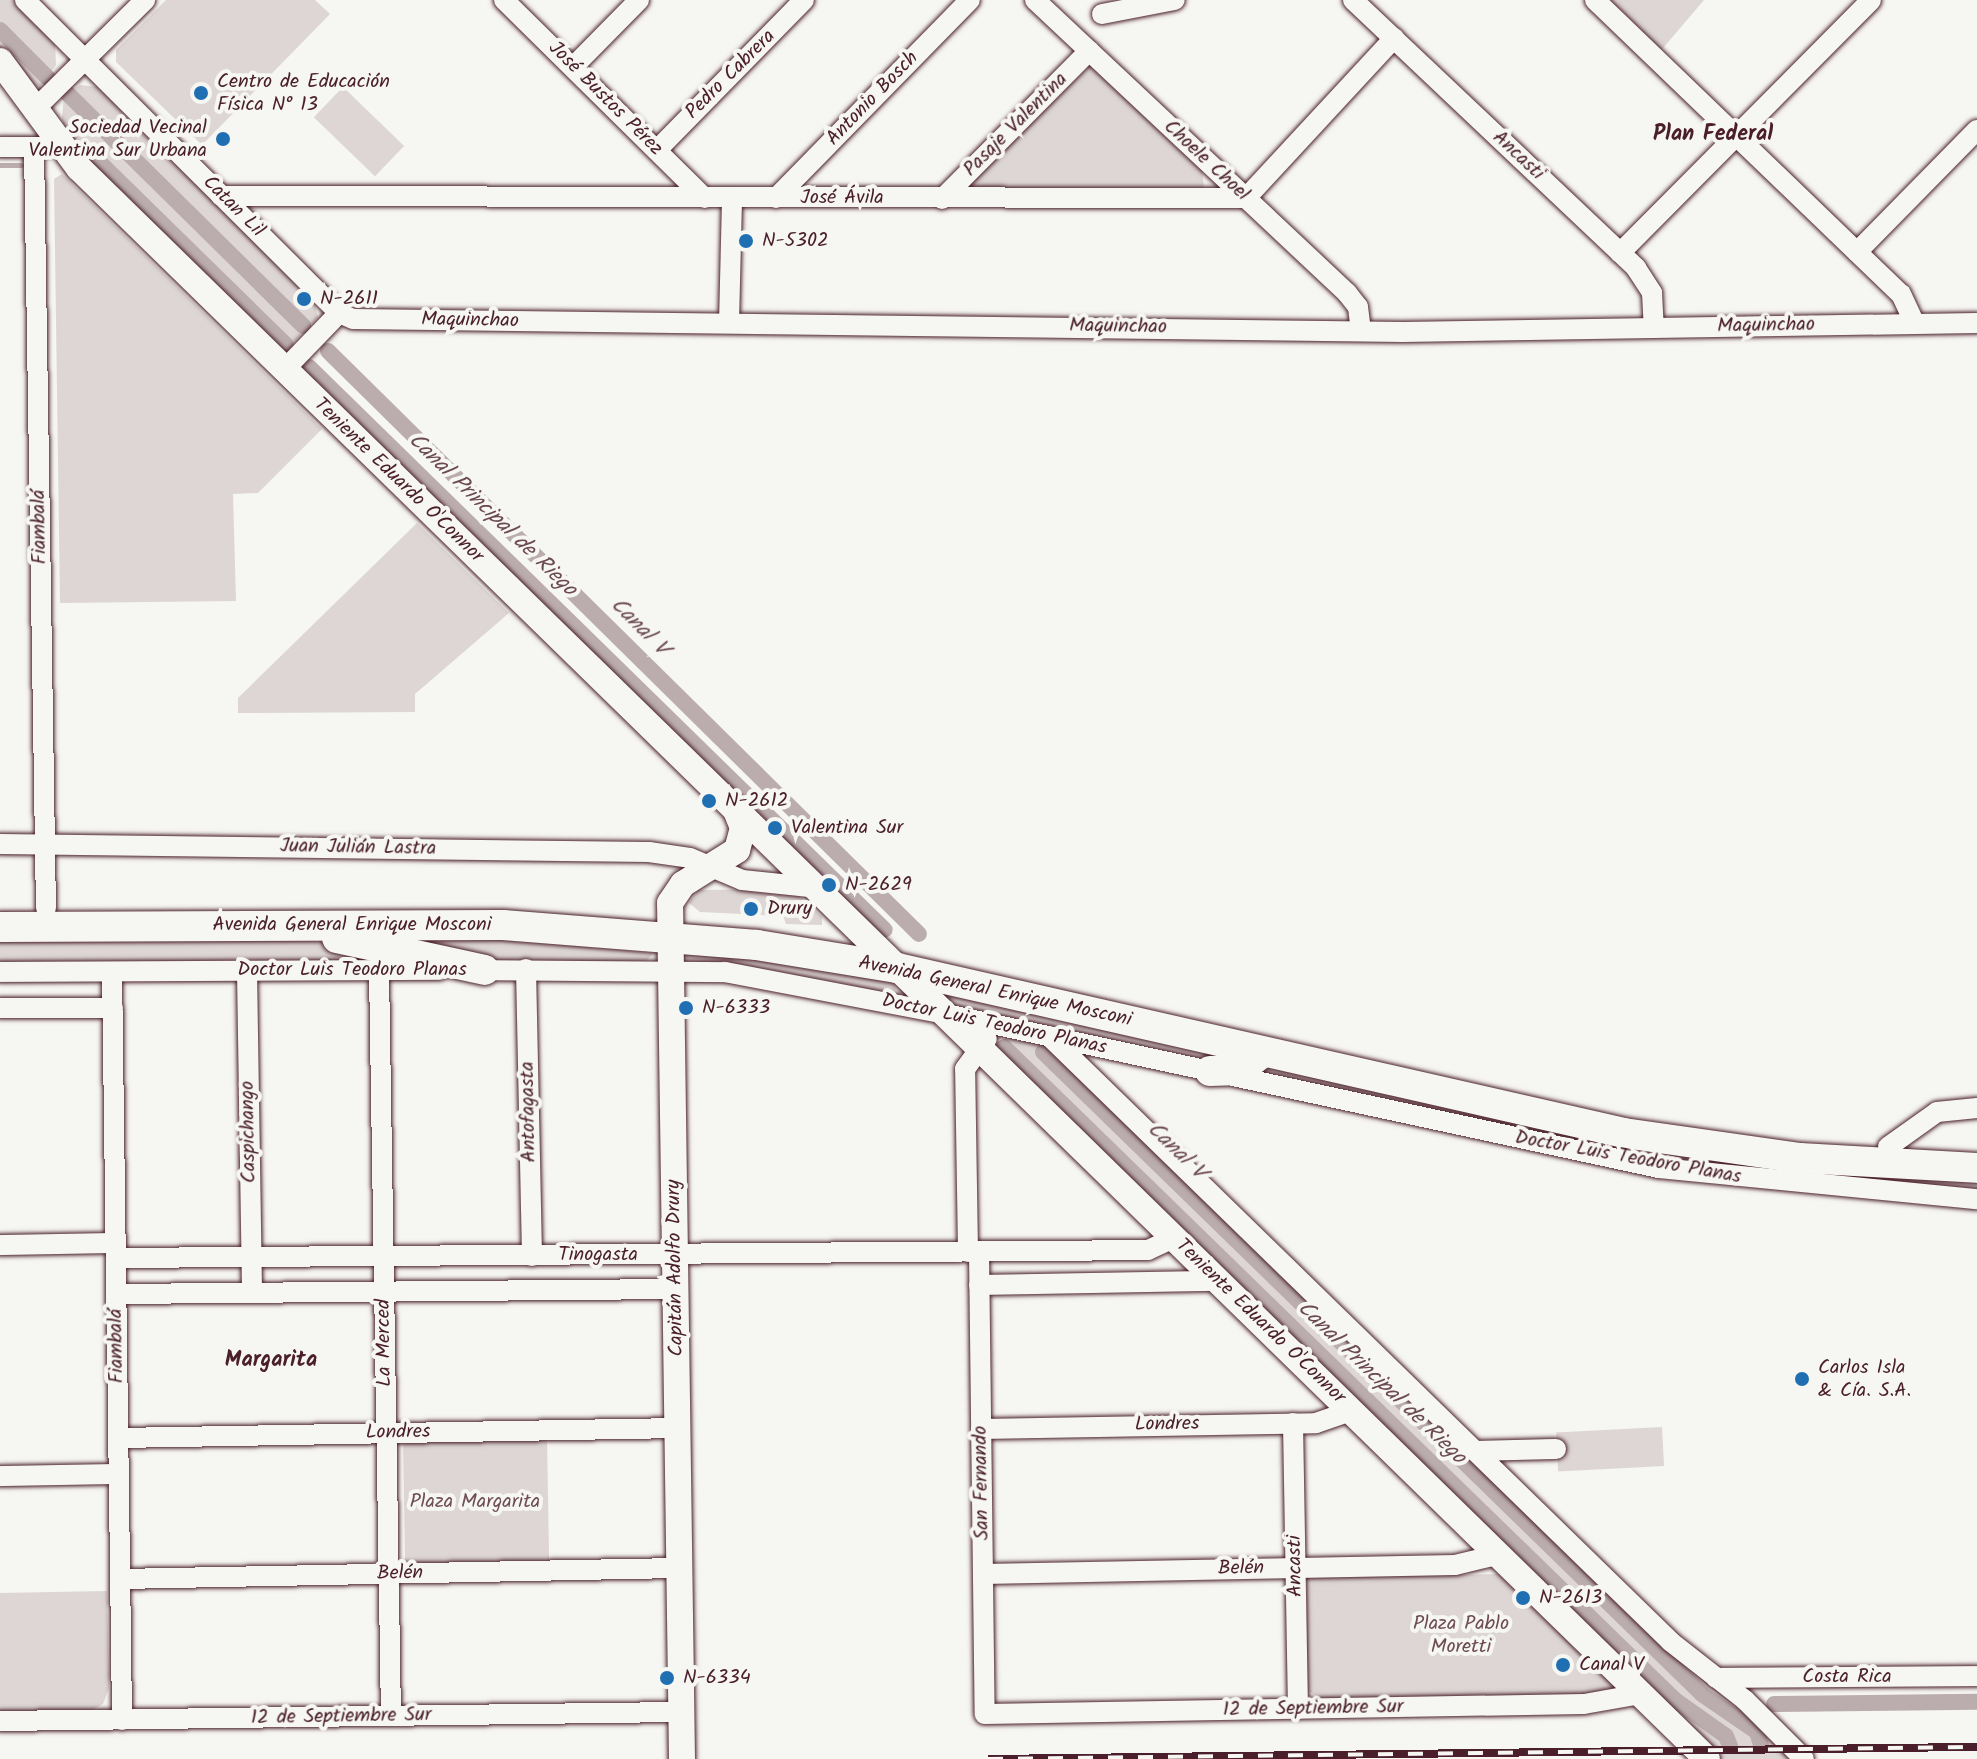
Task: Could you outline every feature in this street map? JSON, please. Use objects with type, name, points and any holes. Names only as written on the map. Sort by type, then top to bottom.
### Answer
[{"type":"highway","name":"Avenida General Enrique Mosconi","points":[[0,908],[481,905],[872,945],[1601,1110],[1735,1131],[1888,1147],[1977,1150]]},
{"type":"highway","name":"Avenida General Enrique Mosconi","points":[[0,927],[256,924],[670,926],[897,968],[1681,1143],[1812,1159],[1977,1168]]},
{"type":"highway","points":[[256,924],[485,970]]},
{"type":"highway","points":[[1210,1071],[1240,1070],[1263,1052]]},
{"type":"main road","name":"Teniente Eduardo O'Connor","points":[[0,61],[61,146],[284,370],[810,887],[946,1014],[1707,1759]]},
{"type":"main road","name":"Capitán Adolfo Drury","points":[[682,1759],[670,926],[674,893],[741,843],[737,813]]},
{"type":"street","name":"Catan Lil","points":[[25,0],[339,313]]},
{"type":"street","points":[[35,109],[145,0]]},
{"type":"street","name":"José Bustos Pérez","points":[[504,0],[705,198]]},
{"type":"street","points":[[573,67],[639,0]]},
{"type":"street","name":"Pedro Cabrera","points":[[657,150],[804,0]]},
{"type":"street","name":"Antonio Bosch","points":[[776,198],[970,0]]},
{"type":"street","name":"Choele Choel","points":[[1035,0],[1353,300],[1361,330]]},
{"type":"street","points":[[1102,14],[1175,0]]},
{"type":"street","name":"Ancasti","points":[[1353,0],[1620,253],[1648,284],[1654,328]]},
{"type":"street","points":[[1595,0],[1903,297],[1915,324]]},
{"type":"street","points":[[1620,253],[1871,0]]},
{"type":"street","points":[[1246,198],[1394,38]]},
{"type":"street","name":"Pasaje Valentina","points":[[942,199],[1089,51]]},
{"type":"street","points":[[1857,252],[1977,130]]},
{"type":"street","points":[[0,147],[61,146]]},
{"type":"street","name":"Fiambalá","points":[[34,147],[46,908]]},
{"type":"street","name":"José Ávila","points":[[221,196],[1246,198]]},
{"type":"street","points":[[729,323],[732,198]]},
{"type":"street","points":[[284,370],[339,313]]},
{"type":"street","name":"Maquinchao","points":[[339,313],[358,319],[1361,330],[1977,323]]},
{"type":"street","name":"Juan Julián Lastra","points":[[0,844],[627,851],[690,858],[713,866]]},
{"type":"street","points":[[713,866],[742,880],[810,887]]},
{"type":"street","points":[[882,1001],[905,994],[897,968]]},
{"type":"street","name":"Antofagasta","points":[[526,969],[532,1256]]},
{"type":"street","name":"Doctor Luis Teodoro Planas","points":[[0,972],[672,969],[742,975],[946,1014],[1659,1168],[1977,1199]]},
{"type":"street","name":"La Merced","points":[[379,970],[391,1716]]},
{"type":"street","name":"Caspichango","points":[[247,971],[252,1293]]},
{"type":"street","name":"Fiambalá","points":[[112,972],[122,1720]]},
{"type":"street","points":[[0,1008],[113,1008]]},
{"type":"street","points":[[978,1046],[1002,1026]]},
{"type":"street","points":[[1049,1036],[1671,1642],[1716,1678],[1804,1759]]},
{"type":"street","name":"San Fernando","points":[[978,1046],[969,1057],[965,1075],[973,1252],[979,1285],[985,1714]]},
{"type":"street","points":[[1101,1085],[1099,1064],[1117,1051]]},
{"type":"street","points":[[1888,1147],[1937,1112],[1977,1108]]},
{"type":"street","name":"Tinogasta","points":[[0,1245],[251,1257],[384,1257],[1148,1250],[1174,1238]]},
{"type":"street","points":[[979,1285],[1218,1281]]},
{"type":"street","name":"Tinogasta","points":[[116,1294],[676,1289]]},
{"type":"street","name":"Londres","points":[[981,1429],[1324,1422],[1350,1411]]},
{"type":"street","name":"Ancasti","points":[[1293,1423],[1298,1709]]},
{"type":"street","name":"Londres","points":[[118,1438],[678,1428]]},
{"type":"street","points":[[1475,1451],[1556,1449]]},
{"type":"street","points":[[0,1476],[119,1474]]},
{"type":"street","name":"Belén","points":[[983,1574],[1455,1565],[1497,1555]]},
{"type":"street","name":"Belén","points":[[120,1579],[680,1568]]},
{"type":"street","name":"Costa Rica","points":[[1716,1678],[1977,1676]]},
{"type":"street","name":"12 de Septiembre Sur","points":[[985,1714],[1598,1704],[1641,1694]]},
{"type":"street","name":"12 de Septiembre Sur","points":[[0,1721],[681,1712]]},
{"type":"green space","points":[[0,0],[13,0],[55,43],[56,65],[41,85],[34,87],[0,53]]},
{"type":"green space","name":"Centro de Educación Física N° 13","points":[[166,0],[315,0],[330,14],[202,145],[116,62],[116,50]]},
{"type":"green space","points":[[1603,0],[1704,0],[1658,54]]},
{"type":"green space","points":[[1089,67],[1098,69],[1202,170],[1204,188],[970,195],[966,183]]},
{"type":"green space","points":[[80,85],[97,87],[314,302],[318,317],[286,350],[97,174],[67,136],[62,118],[64,96]]},
{"type":"green space","points":[[343,87],[404,146],[375,176],[314,117]]},
{"type":"green space","points":[[62,174],[322,429],[258,493],[233,494],[236,601],[60,603],[54,179]]},
{"type":"green space","points":[[417,523],[509,613],[415,694],[415,712],[238,713],[238,698]]},
{"type":"green space","points":[[783,889],[797,894],[822,917],[822,925],[786,924],[783,916],[700,912],[689,903],[698,890]]},
{"type":"green space","points":[[302,939],[439,963],[0,964],[0,941]]},
{"type":"green space","points":[[393,939],[496,939],[654,953],[646,961],[487,962]]},
{"type":"green space","points":[[688,949],[890,979],[896,989],[890,995],[687,962]]},
{"type":"green space","points":[[949,995],[1237,1056],[1233,1075],[945,1014]]},
{"type":"green space","points":[[1007,1037],[1049,1047],[1664,1648],[1733,1701],[1792,1759],[1718,1759],[995,1046]]},
{"type":"green space","points":[[1257,1065],[1977,1180],[1977,1193],[1699,1168],[1252,1071]]},
{"type":"green space","points":[[1662,1427],[1664,1466],[1558,1471],[1556,1433]]},
{"type":"green space","name":"Plaza Margarita","points":[[547,1439],[549,1563],[405,1565],[403,1442]]},
{"type":"green space","name":"Plaza Pablo Moretti","points":[[1499,1574],[1618,1687],[1610,1696],[1321,1698],[1307,1691],[1307,1578]]},
{"type":"green space","points":[[107,1591],[109,1688],[103,1704],[92,1710],[0,1712],[0,1593]]},
{"type":"waterway","name":"Canal Principal de Riego","points":[[0,30],[48,78]]},
{"type":"waterway","name":"Canal V","points":[[66,92],[303,326]]},
{"type":"waterway","name":"Canal Principal de Riego","points":[[90,153],[286,345]]},
{"type":"waterway","points":[[0,165],[21,165]]},
{"type":"waterway","name":"Canal V","points":[[328,351],[919,934]]},
{"type":"waterway","name":"Canal Principal de Riego","points":[[309,367],[885,930]]},
{"type":"waterway","name":"Canal Principal de Riego","points":[[1004,1047],[1675,1700],[1726,1736],[1730,1746]]},
{"type":"waterway","name":"Canal V","points":[[1043,1052],[1703,1695],[1757,1732],[1761,1745]]},
{"type":"waterway","points":[[1774,1704],[1977,1702]]},
{"type":"railway","points":[[988,1759],[1977,1747]]},
{"type":"place","name":"Centro de Educación Física N° 13","points":[[201,93]]},
{"type":"place","name":"Sociedad Vecinal Valentina Sur Urbana","points":[[223,139]]},
{"type":"place","name":"N-5302","points":[[746,241]]},
{"type":"place","name":"N-2611","points":[[304,299]]},
{"type":"place","name":"N-2612","points":[[709,801]]},
{"type":"place","name":"Valentina Sur","points":[[775,828]]},
{"type":"place","name":"N-2629","points":[[829,885]]},
{"type":"place","name":"Drury","points":[[751,909]]},
{"type":"place","name":"N-6333","points":[[686,1008]]},
{"type":"place","name":"Carlos Isla & Cía. S.A.","points":[[1802,1379]]},
{"type":"place","name":"N-2613","points":[[1523,1598]]},
{"type":"place","name":"Canal V","points":[[1563,1665]]},
{"type":"place","name":"N-6334","points":[[667,1678]]},
{"type":"district","name":"Plan Federal","points":[[1713,135]]},
{"type":"district","name":"Margarita","points":[[271,1361]]}]
